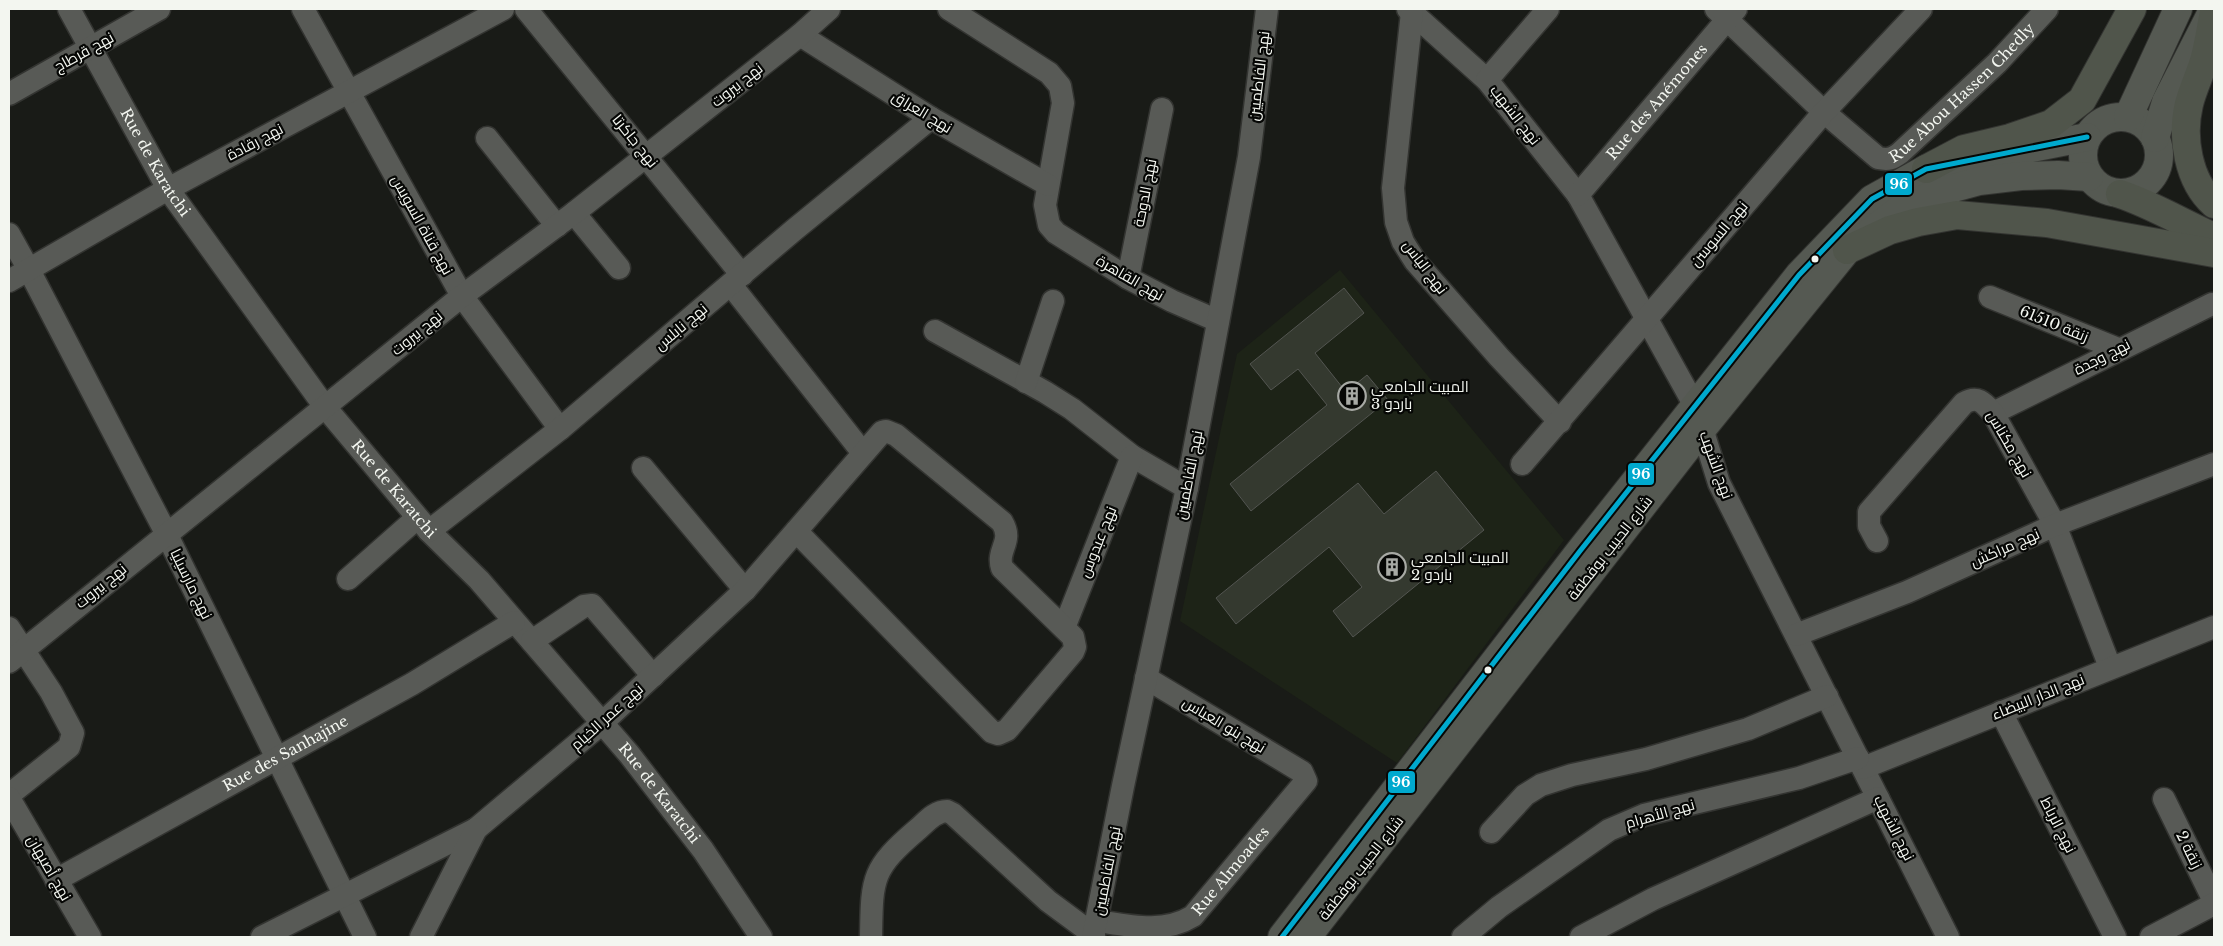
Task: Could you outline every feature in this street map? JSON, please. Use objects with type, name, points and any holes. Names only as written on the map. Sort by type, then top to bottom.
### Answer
[{"type":"highway","points":[[2214,10],[2205,56],[2189,106],[2186,138],[2192,170],[2206,196],[2214,204]]},
{"type":"highway","points":[[1926,169],[1964,149],[2010,138],[2052,124],[2082,100],[2129,12]]},
{"type":"highway","points":[[2120,194],[2148,203],[2193,228],[2214,237]]},
{"type":"highway","points":[[1846,250],[1890,230],[1918,222],[1957,215],[2047,222],[2214,253]]},
{"type":"main road","points":[[2128,117],[2178,9]]},
{"type":"main road","points":[[2155,138],[2166,102],[2214,10]]},
{"type":"main road","points":[[2128,117],[2139,121],[2148,128],[2155,138],[2159,150],[2158,164],[2153,176],[2139,188],[2120,194],[2097,186],[2089,176],[2082,157],[2087,137],[2094,127],[2104,120],[2128,117]]},
{"type":"main road","name":"شارع الحبيب بوقطفة","points":[[1307,937],[1698,418],[1799,275],[1844,226],[1872,199],[1926,169],[2087,137]]},
{"type":"main road","name":"شارع الحبيب بوقطفة","points":[[1282,937],[1698,418],[1846,250],[1900,209],[1939,192],[1979,181],[2021,176],[2058,174],[2089,176]]},
{"type":"street","name":"Rue de Karatchi","points":[[69,9],[168,189],[325,407],[423,525],[479,580],[601,724],[629,754],[702,850],[761,937]]},
{"type":"street","name":"نهج قرطاج","points":[[9,94],[160,9]]},
{"type":"street","name":"نهج قناة السويس","points":[[303,9],[462,296],[560,430]]},
{"type":"street","name":"نهج رقادة","points":[[9,281],[168,189],[503,9]]},
{"type":"street","name":"نهج جاكرتا","points":[[526,9],[646,156],[863,453]]},
{"type":"street","name":"نهج بيروت","points":[[16,656],[462,296],[565,220],[800,35],[829,9]]},
{"type":"street","points":[[949,9],[1049,73],[1060,86],[1063,103],[1048,185]]},
{"type":"street","name":"نهج الفاطميين","points":[[1095,931],[1123,786],[1187,488],[1249,156],[1267,9]]},
{"type":"street","points":[[1487,80],[1548,9]]},
{"type":"street","name":"نهج السوسن","points":[[1522,464],[1824,112],[1921,9]]},
{"type":"street","name":"Rue Abou Hassen Chedly","points":[[1726,12],[1824,112],[1878,158],[1893,158],[1997,63],[2047,9]]},
{"type":"street","name":"نهج الشهب","points":[[1410,10],[1487,80],[1578,195],[1698,418],[1720,483],[1948,937]]},
{"type":"street","name":"نهج الياس","points":[[1410,10],[1393,188],[1396,222],[1403,242],[1415,261],[1493,350],[1560,422]]},
{"type":"street","name":"Rue des Anémones","points":[[1578,195],[1726,12]]},
{"type":"street","name":"نهج العراق","points":[[800,35],[930,118],[1048,185]]},
{"type":"street","name":"نهج الدوحة","points":[[1128,278],[1162,108]]},
{"type":"street","name":"نهج نابلس","points":[[348,579],[560,430],[794,230],[930,118]]},
{"type":"street","points":[[487,138],[565,220],[619,268]]},
{"type":"street","name":"نهج القاهرة","points":[[1048,185],[1045,205],[1048,225],[1056,233],[1128,278],[1172,301],[1218,321]]},
{"type":"street","name":"نهج مارسيليا","points":[[9,234],[166,534],[365,937]]},
{"type":"street","name":"زنقة 61510","points":[[1990,297],[2118,349]]},
{"type":"street","points":[[1026,382],[1053,301]]},
{"type":"street","name":"نهج وجدة","points":[[1993,413],[2118,349],[2212,304]]},
{"type":"street","points":[[935,331],[1072,409],[1132,456],[1187,488]]},
{"type":"street","name":"نهج مكناس","points":[[1877,541],[1869,526],[1869,512],[1964,403],[1977,399],[1993,413],[2055,525],[2110,668]]},
{"type":"street","name":"نهج عمر الخيام","points":[[262,937],[476,829],[601,724],[745,590],[882,432],[886,431],[896,435],[1002,522],[1007,530],[1008,538],[1000,556],[1002,568],[1064,628]]},
{"type":"street","name":"نهج عبدوس","points":[[1064,628],[1132,456]]},
{"type":"street","name":"نهج مراكش","points":[[1796,635],[1907,592],[2055,525],[2214,464]]},
{"type":"street","points":[[643,468],[745,590]]},
{"type":"street","points":[[796,531],[992,732],[998,734],[1008,730],[1070,657],[1074,642],[1064,628]]},
{"type":"street","points":[[532,641],[584,606],[592,605],[653,676]]},
{"type":"street","name":"Rue des Sanhajine","points":[[56,880],[412,684],[514,622]]},
{"type":"street","name":"نهج الدار البيضاء","points":[[1861,763],[2001,712],[2214,627]]},
{"type":"street","points":[[9,628],[16,656],[51,692],[71,727],[72,740],[62,753],[9,796]]},
{"type":"street","name":"نهج بنو العباس","points":[[1146,678],[1302,772]]},
{"type":"street","points":[[1491,832],[1524,795],[1541,785],[1572,775],[1646,759],[1748,729],[1827,696]]},
{"type":"street","name":"نهج الرباط","points":[[2001,712],[2115,937]]},
{"type":"street","name":"نهج الأهرام","points":[[1463,937],[1499,908],[1609,830],[1644,815],[1861,763]]},
{"type":"street","name":"Rue Almoades","points":[[1095,931],[1180,924],[1193,916],[1304,785],[1305,777],[1302,772]]},
{"type":"street","name":"نهج أصبهان","points":[[9,796],[90,937]]},
{"type":"street","points":[[1581,937],[1652,899],[1878,798]]},
{"type":"street","name":"زنقة 2","points":[[2164,799],[2214,902]]},
{"type":"street","points":[[872,937],[872,895],[876,874],[888,856],[901,844],[936,814],[947,811],[953,814],[1048,901],[1095,931]]},
{"type":"street","points":[[421,937],[476,829]]},
{"type":"street","points":[[2151,937],[2214,902]]},
{"type":"shaded area","points":[[1340,270],[1564,540],[1397,763],[1180,621],[1237,354]]},
{"type":"building","name":"المبيت الجامعي باردو 3","points":[[1344,288],[1364,313],[1315,353],[1346,392],[1367,375],[1388,400],[1251,511],[1230,484],[1327,405],[1298,369],[1271,390],[1250,364]]},
{"type":"building","name":"المبيت الجامعي باردو 2","points":[[1436,471],[1484,530],[1353,637],[1333,611],[1362,587],[1329,547],[1236,624],[1216,598],[1358,483],[1384,514]]},
{"type":"transit line","name":"96","points":[[1282,937],[1580,551],[1799,275],[1872,199],[1926,169],[2087,137]]},
{"type":"place","name":"المبيت الجامعي باردو 3","points":[[1352,396]]},
{"type":"place","name":"المبيت الجامعي باردو 2","points":[[1392,567]]}]
